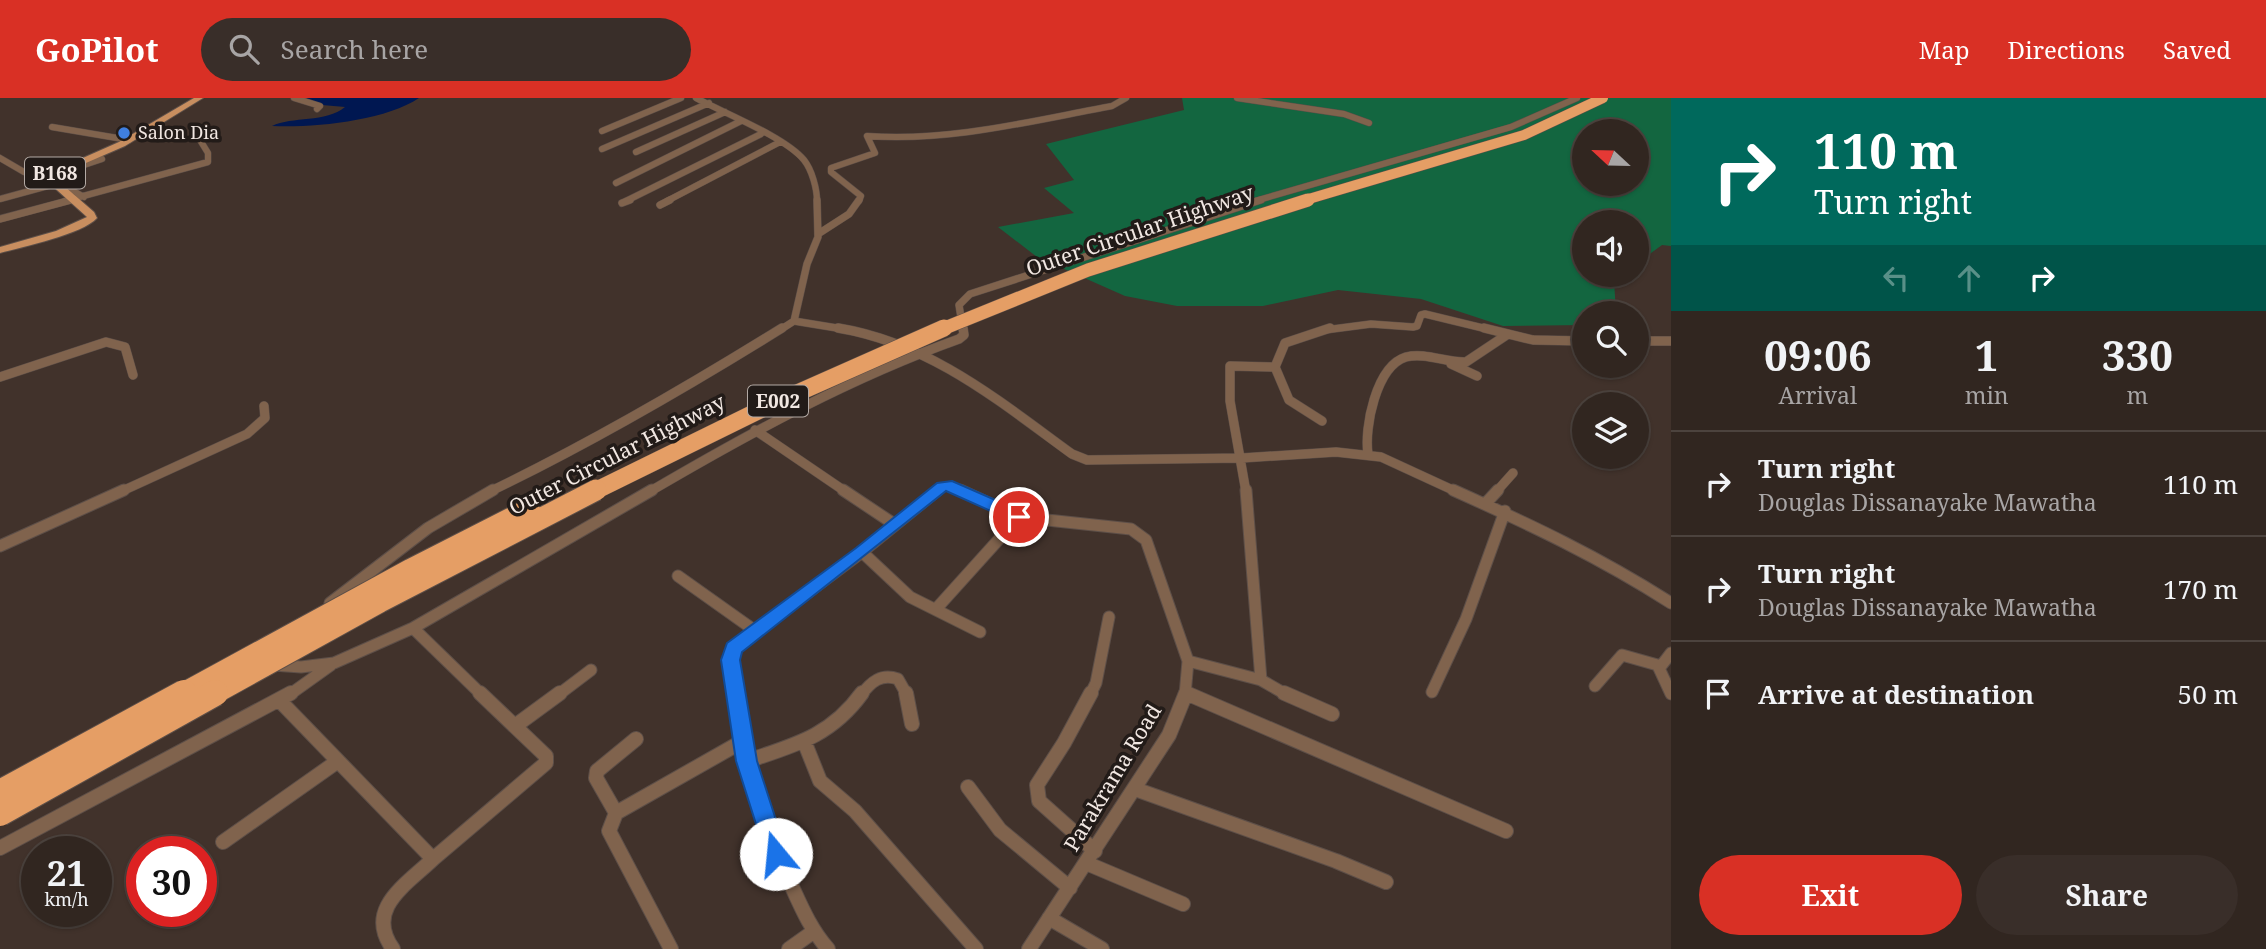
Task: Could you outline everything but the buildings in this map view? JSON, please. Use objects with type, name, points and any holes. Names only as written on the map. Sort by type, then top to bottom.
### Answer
[{"type":"highway","name":"Outer Circular Highway","points":[[0,793],[411,569],[585,480],[802,378],[966,308],[1087,263],[1217,219],[1463,148],[1545,119],[1588,98]]},
{"type":"highway","name":"Outer Circular Highway","points":[[0,813],[439,570],[614,480],[894,348],[1038,289],[1169,242],[1524,135],[1603,98]]},
{"type":"main road","name":"B168","points":[[0,250],[60,233],[92,218],[89,212],[53,179],[129,140],[199,98]]},
{"type":"street","points":[[294,98],[320,106],[317,109]]},
{"type":"street","points":[[602,131],[681,98]]},
{"type":"street","points":[[696,98],[780,142],[805,161],[817,190],[818,234],[807,264],[794,321]]},
{"type":"street","points":[[818,234],[842,220],[859,202],[861,197],[857,192],[831,172],[831,168],[875,153],[867,136],[894,138],[964,134],[1112,106],[1126,98]]},
{"type":"street","points":[[1237,98],[1326,110],[1373,122]]},
{"type":"street","points":[[0,848],[280,701],[334,663],[413,628],[755,430],[964,335],[959,305],[970,294],[1246,204],[1477,138],[1536,117],[1577,98]]},
{"type":"street","points":[[602,149],[709,103]]},
{"type":"street","points":[[1326,110],[1359,122]]},
{"type":"street","points":[[636,152],[725,112]]},
{"type":"street","points":[[616,183],[741,121]]},
{"type":"street","points":[[52,127],[129,140]]},
{"type":"street","points":[[622,202],[661,186],[761,134]]},
{"type":"street","points":[[0,219],[208,162],[208,153],[200,140]]},
{"type":"street","points":[[660,205],[780,142]]},
{"type":"street","points":[[0,158],[12,169]]},
{"type":"street","points":[[84,197],[70,189],[66,179],[84,164],[102,159]]},
{"type":"street","points":[[0,172],[12,169],[53,179]]},
{"type":"street","points":[[0,192],[53,179]]},
{"type":"street","points":[[0,199],[53,179]]},
{"type":"street","points":[[1322,421],[1289,400],[1275,367],[1285,343],[1334,327],[1371,324],[1413,327],[1417,326],[1421,315],[1425,314],[1546,341],[1572,341]]},
{"type":"street","points":[[0,786],[334,600],[428,528],[478,496],[574,450],[657,405],[794,321],[884,338],[920,353],[960,375],[1079,458],[1112,461],[1242,458],[1336,452],[1381,457],[1505,511],[1614,567],[1671,603]]},
{"type":"street","points":[[1368,454],[1366,432],[1371,412],[1395,361],[1407,357],[1460,363],[1473,360],[1494,341],[1508,334]]},
{"type":"street","points":[[1649,341],[1671,341]]},
{"type":"street","points":[[0,377],[106,342],[125,347],[132,375]]},
{"type":"street","points":[[1446,361],[1477,376]]},
{"type":"street","points":[[1261,680],[1242,458],[1229,388],[1230,366],[1275,367]]},
{"type":"street","points":[[0,546],[247,434],[265,418],[264,406]]},
{"type":"street","points":[[755,430],[894,524]]},
{"type":"street","points":[[1486,503],[1513,473]]},
{"type":"street","points":[[828,949],[813,932],[776,854],[747,761],[730,660],[734,648],[754,631],[862,552],[943,486],[952,486],[1019,517],[936,609]]},
{"type":"street","points":[[1432,692],[1466,619],[1505,511]]},
{"type":"street","name":"Parakrama Road","points":[[1019,517],[1131,529],[1140,534],[1146,540],[1188,661],[1186,693],[1169,735],[1029,949]]},
{"type":"street","points":[[862,552],[910,597],[980,632]]},
{"type":"street","points":[[678,576],[754,631]]},
{"type":"street","points":[[1109,617],[1096,683],[1037,785],[1036,793],[1039,801],[1091,857],[1183,904]]},
{"type":"street","points":[[393,949],[380,922],[389,901],[433,859],[546,763],[546,756],[413,628]]},
{"type":"street","points":[[1595,687],[1622,655],[1658,666],[1665,663],[1671,653]]},
{"type":"street","points":[[232,656],[268,665],[301,667],[334,663]]},
{"type":"street","points":[[1188,661],[1261,680],[1332,714]]},
{"type":"street","points":[[1658,666],[1671,694]]},
{"type":"street","points":[[515,726],[592,670]]},
{"type":"street","points":[[747,761],[804,741],[843,718],[856,705],[870,682],[878,677],[891,676],[900,680],[905,689],[912,723]]},
{"type":"street","points":[[1186,693],[1506,831]]},
{"type":"street","points":[[280,701],[433,859]]},
{"type":"street","points":[[617,813],[596,778],[597,772],[636,739]]},
{"type":"street","points":[[671,949],[610,831],[617,813],[743,741]]},
{"type":"street","points":[[804,741],[820,781],[855,811],[976,949]]},
{"type":"street","points":[[223,842],[338,761]]},
{"type":"street","points":[[968,787],[980,810],[999,831],[1070,888]]},
{"type":"street","points":[[1135,789],[1336,861],[1386,882]]},
{"type":"street","points":[[1049,918],[1102,949]]},
{"type":"street","points":[[789,949],[813,932]]},
{"type":"green space","points":[[1182,98],[1671,98],[1671,246],[1662,245],[1649,254],[1649,210],[1572,210],[1572,287],[1614,287],[1615,301],[1572,301],[1572,325],[1503,326],[1421,299],[1338,290],[1263,306],[1177,306],[1125,296],[1037,257],[998,227],[1074,213],[1044,188],[1074,180],[1046,144],[1184,110]]},
{"type":"shaded area","points":[[298,98],[419,98],[387,112],[348,121],[307,126],[272,126],[328,115],[345,107],[322,105]]},
{"type":"place","name":"Salon Dia","points":[[124,133]]},
{"type":"route","points":[[776,854],[747,761],[730,660],[734,648],[862,552],[943,486],[952,486],[1019,517]]}]
